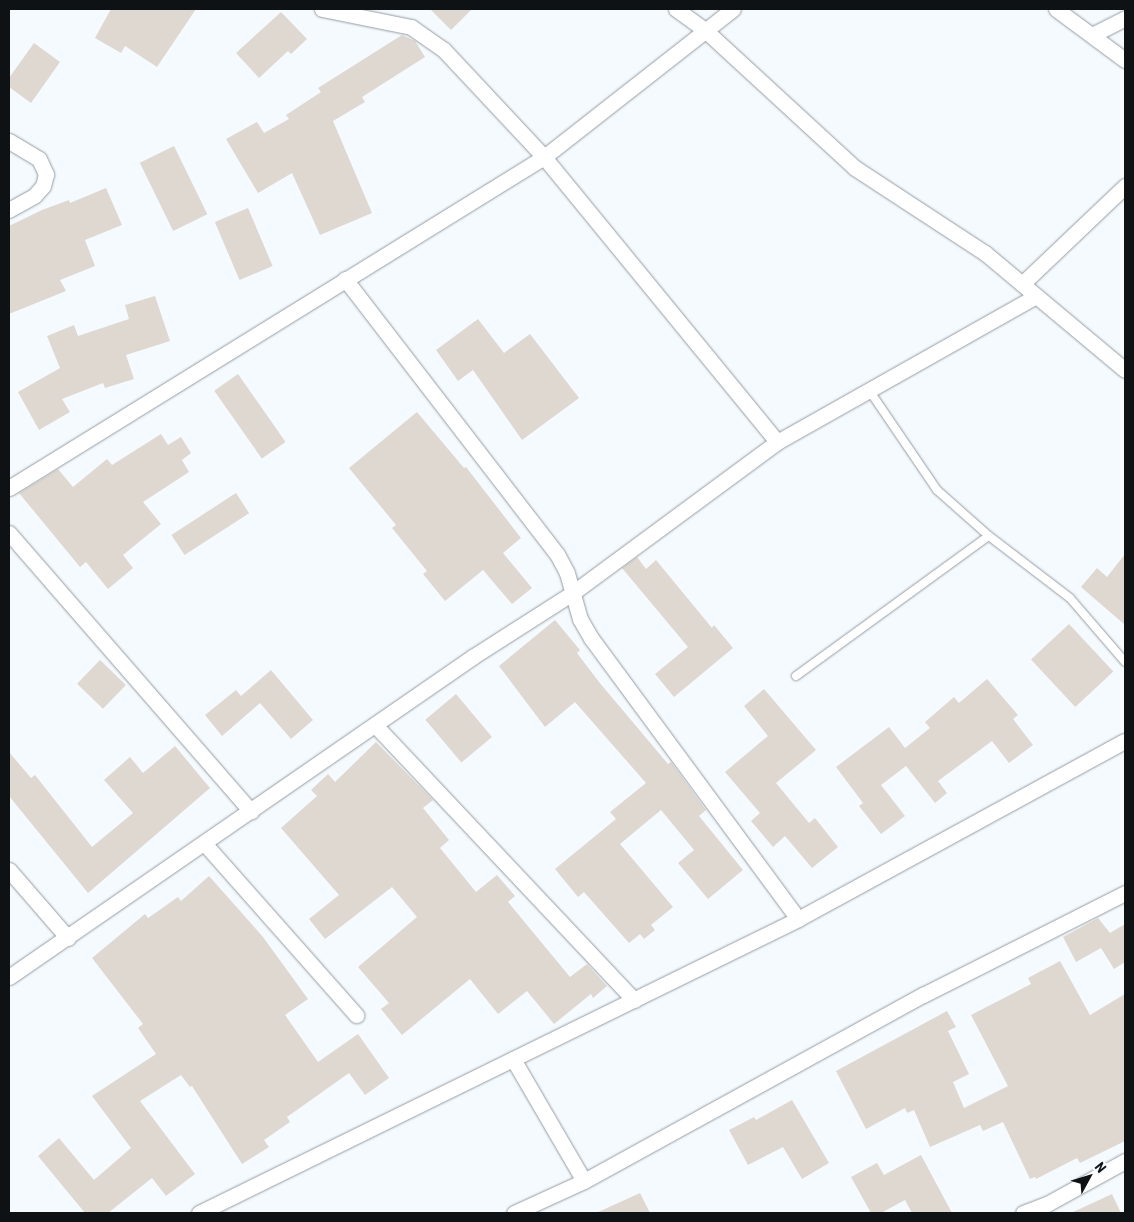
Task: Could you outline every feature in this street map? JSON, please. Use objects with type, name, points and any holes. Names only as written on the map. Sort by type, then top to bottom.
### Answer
[{"type":"street","points":[[322,9],[411,27],[444,50],[544,157],[777,442]]},
{"type":"street","points":[[676,9],[706,31],[855,168],[985,253],[1125,370]]},
{"type":"street","points":[[9,488],[544,157],[733,9]]},
{"type":"street","points":[[1056,9],[1094,34],[1125,60]]},
{"type":"street","points":[[1094,34],[1125,18]]},
{"type":"street","points":[[9,141],[39,159],[46,174],[43,186],[34,196],[9,210]]},
{"type":"street","points":[[1022,284],[1125,186]]},
{"type":"street","points":[[345,279],[557,554],[567,573],[570,594],[591,638],[798,919]]},
{"type":"street","points":[[9,977],[375,725],[570,594],[777,442],[1036,296]]},
{"type":"street","points":[[9,533],[251,811]]},
{"type":"street","points":[[375,725],[634,1000]]},
{"type":"street","points":[[199,1213],[217,1210],[513,1059],[798,919],[1125,741]]},
{"type":"street","points":[[204,843],[356,1015]]},
{"type":"street","points":[[9,870],[68,938]]},
{"type":"street","points":[[514,1213],[584,1181],[923,995],[1125,893]]},
{"type":"street","points":[[513,1059],[584,1181]]},
{"type":"street","points":[[1023,1213],[1049,1209],[1125,1161]]},
{"type":"lane","points":[[869,390],[937,490],[989,536],[1070,598],[1125,662]]},
{"type":"lane","points":[[796,676],[989,536]]},
{"type":"building","points":[[111,9],[196,9],[157,67],[125,46],[121,53],[95,38]]},
{"type":"building","points":[[430,9],[472,9],[451,30]]},
{"type":"building","points":[[281,12],[307,39],[291,54],[288,51],[259,78],[236,53]]},
{"type":"building","points":[[402,35],[415,41],[425,57],[362,97],[365,102],[333,121],[372,213],[320,235],[292,173],[258,193],[226,139],[257,122],[264,133],[289,119],[286,115],[321,92],[318,88]]},
{"type":"building","points":[[34,43],[60,62],[31,103],[9,87],[9,78]]},
{"type":"building","points":[[174,146],[207,214],[173,231],[140,163]]},
{"type":"building","points":[[106,188],[122,225],[85,240],[95,266],[60,280],[66,291],[9,314],[9,226],[42,210],[69,200],[70,203]]},
{"type":"building","points":[[248,208],[273,266],[239,280],[215,222]]},
{"type":"building","points":[[155,296],[170,341],[126,355],[134,379],[105,388],[103,383],[62,399],[70,412],[39,430],[18,392],[60,368],[47,336],[74,325],[78,336],[129,319],[125,305]]},
{"type":"building","points":[[478,319],[504,353],[530,334],[579,398],[522,440],[473,370],[458,381],[436,350]]},
{"type":"building","points":[[238,374],[286,442],[262,459],[214,391]]},
{"type":"building","points":[[417,412],[464,468],[466,467],[521,538],[503,553],[532,588],[512,604],[483,570],[445,601],[423,574],[427,571],[392,528],[396,525],[349,468]]},
{"type":"building","points":[[161,434],[168,445],[181,437],[191,453],[182,460],[189,472],[143,502],[161,524],[123,555],[133,568],[108,589],[86,562],[80,567],[19,493],[58,469],[73,487],[107,459],[112,465]]},
{"type":"building","points":[[236,493],[249,513],[184,555],[171,535]]},
{"type":"building","points":[[1125,554],[1125,625],[1081,587],[1097,568],[1107,577]]},
{"type":"building","points":[[637,557],[646,569],[656,560],[712,628],[714,625],[733,648],[674,697],[655,674],[688,647],[622,568]]},
{"type":"building","points":[[555,620],[580,650],[577,653],[599,682],[668,764],[671,762],[706,810],[699,816],[743,870],[708,899],[678,863],[694,850],[661,810],[620,844],[673,907],[651,925],[655,930],[644,939],[640,934],[629,943],[584,892],[578,897],[555,869],[616,819],[610,812],[646,783],[575,702],[545,727],[499,666]]},
{"type":"building","points":[[1069,624],[1113,672],[1075,707],[1031,659]]},
{"type":"building","points":[[100,660],[126,685],[103,709],[77,684]]},
{"type":"building","points":[[271,670],[313,720],[291,739],[260,703],[222,736],[205,715],[236,690],[241,696]]},
{"type":"building","points":[[987,679],[1018,715],[1013,719],[1033,745],[1009,763],[992,741],[938,781],[947,793],[935,803],[906,766],[881,785],[905,816],[881,834],[859,806],[863,803],[836,767],[889,727],[905,748],[930,728],[925,722],[954,697],[959,703]]},
{"type":"building","points":[[764,689],[816,750],[776,783],[809,823],[815,818],[838,847],[812,868],[785,836],[773,847],[751,821],[760,813],[725,772],[768,736],[744,706]]},
{"type":"building","points":[[456,694],[492,737],[461,763],[425,720]]},
{"type":"building","points":[[376,742],[433,800],[423,808],[449,840],[440,848],[476,892],[497,875],[515,896],[508,902],[570,977],[587,964],[607,986],[593,998],[591,994],[554,1024],[527,991],[498,1014],[470,979],[402,1035],[381,1009],[389,1003],[358,967],[417,917],[392,887],[325,939],[309,919],[339,895],[281,828],[317,796],[311,790],[328,774],[335,782]]},
{"type":"building","points":[[175,746],[210,788],[88,893],[9,796],[9,752],[31,778],[35,775],[92,847],[133,813],[104,780],[130,757],[143,773]]},
{"type":"building","points":[[209,876],[263,937],[308,999],[285,1015],[318,1062],[358,1034],[389,1078],[365,1095],[349,1073],[287,1117],[290,1122],[264,1140],[269,1147],[242,1164],[192,1086],[190,1087],[181,1075],[140,1101],[195,1174],[166,1196],[152,1178],[108,1213],[85,1213],[38,1156],[59,1138],[94,1180],[131,1148],[92,1096],[156,1054],[138,1028],[143,1024],[92,958],[145,914],[148,918],[178,897],[181,901]]},
{"type":"building","points":[[1098,918],[1110,933],[1125,924],[1125,962],[1114,969],[1101,948],[1076,962],[1063,937]]},
{"type":"building","points":[[1060,961],[1090,1015],[1125,994],[1125,1141],[1080,1163],[1077,1158],[1036,1179],[1035,1177],[1030,1179],[1003,1122],[983,1131],[980,1125],[930,1147],[914,1110],[907,1113],[905,1108],[866,1129],[836,1071],[947,1011],[956,1027],[948,1031],[969,1074],[953,1082],[964,1108],[1008,1086],[971,1015],[1031,984],[1028,978]]},
{"type":"building","points":[[792,1100],[829,1163],[802,1179],[783,1147],[748,1165],[729,1130],[754,1117],[756,1120]]},
{"type":"building","points":[[921,1155],[952,1213],[912,1213],[905,1200],[881,1213],[871,1213],[851,1177],[877,1163],[884,1175]]},
{"type":"building","points":[[640,1193],[650,1213],[596,1213]]},
{"type":"building","points":[[1112,1194],[1121,1213],[1071,1213]]}]
